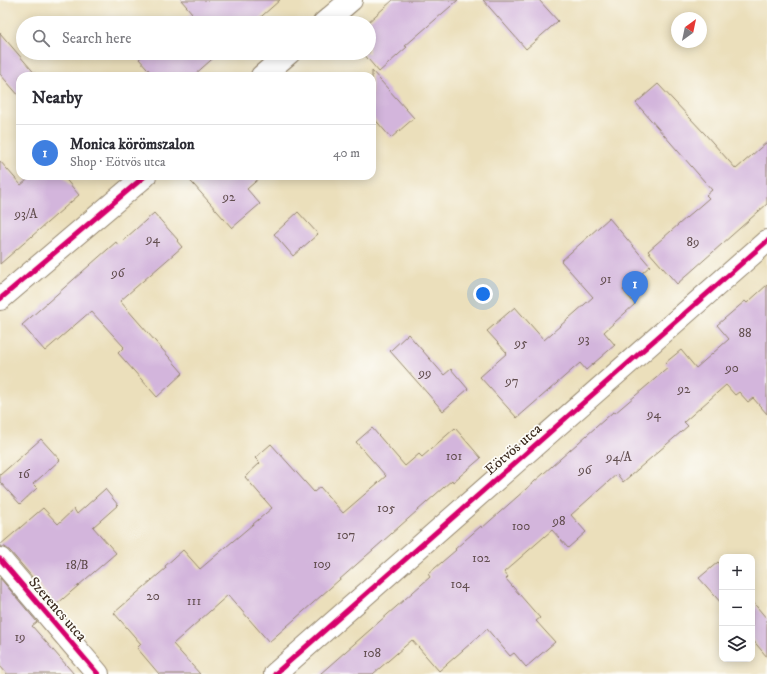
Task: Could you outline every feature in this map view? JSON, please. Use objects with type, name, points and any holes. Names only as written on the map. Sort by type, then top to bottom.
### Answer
[{"type":"street","points":[[332,16],[351,0]]},
{"type":"street","points":[[267,72],[281,60]]},
{"type":"street","points":[[0,299],[140,180]]},
{"type":"street","name":"Eötvös utca","points":[[275,674],[767,241]]},
{"type":"street","name":"Szerencs utca","points":[[0,559],[98,674]]},
{"type":"building","points":[[181,0],[280,0],[262,16],[189,16],[192,13]]},
{"type":"building","points":[[393,0],[458,0],[405,46],[407,47],[379,72],[369,60],[376,60],[375,16]]},
{"type":"building","points":[[483,0],[539,0],[558,21],[526,49]]},
{"type":"building","points":[[0,33],[16,52],[16,60],[23,60],[34,72],[16,72],[16,92],[0,74]]},
{"type":"building","points":[[140,60],[211,60],[198,72],[150,72]]},
{"type":"building","points":[[376,75],[414,118],[391,138],[376,121]]},
{"type":"building","points":[[658,84],[736,169],[767,142],[767,204],[677,284],[648,251],[709,198],[706,195],[712,190],[636,103]]},
{"type":"building","points":[[0,161],[21,185],[27,180],[66,180],[79,195],[0,264]]},
{"type":"building","points":[[190,180],[257,180],[247,189],[260,204],[232,228]]},
{"type":"building","points":[[298,212],[318,234],[293,256],[274,234]]},
{"type":"building","points":[[154,213],[178,240],[177,241],[182,247],[120,301],[183,373],[157,397],[118,353],[124,347],[91,311],[45,351],[22,325],[116,242],[118,245]]},
{"type":"building","points":[[609,218],[650,266],[623,290],[635,304],[604,332],[615,345],[586,370],[580,363],[517,418],[480,377],[507,353],[487,331],[515,307],[544,340],[593,297],[561,261]]},
{"type":"building","points":[[767,285],[767,414],[753,398],[748,402],[739,392],[735,395],[726,385],[684,422],[688,426],[623,482],[617,474],[571,515],[586,532],[568,548],[552,530],[504,572],[508,577],[506,579],[540,618],[536,621],[555,642],[526,667],[514,653],[510,656],[487,629],[439,671],[412,640],[373,674],[320,674],[430,577],[428,574],[481,526],[482,528],[613,412],[615,413],[669,367],[665,363],[681,350],[696,368],[729,339],[717,325],[745,301],[747,303]]},
{"type":"building","points":[[408,334],[444,375],[451,369],[468,389],[443,411],[390,351]]},
{"type":"building","points":[[372,428],[405,466],[419,454],[422,457],[455,428],[481,458],[453,482],[452,480],[269,642],[228,595],[173,644],[200,674],[159,674],[137,648],[141,644],[114,613],[166,568],[165,566],[183,550],[200,569],[272,508],[245,477],[260,463],[255,458],[271,444],[314,492],[320,487],[343,513],[386,476],[356,442]]},
{"type":"building","points":[[41,439],[60,460],[33,484],[37,488],[20,504],[0,482],[0,475]]},
{"type":"building","points":[[105,489],[118,505],[93,527],[116,553],[56,605],[10,551],[5,547],[0,547],[0,545],[43,508],[58,524],[74,509],[77,514]]},
{"type":"building","points":[[718,562],[719,563],[719,601],[699,578]]},
{"type":"building","points":[[0,578],[37,622],[32,626],[74,674],[7,674],[0,666]]},
{"type":"building","points":[[755,605],[767,619],[767,657],[755,643]]},
{"type":"cycle path","points":[[0,299],[140,180]]},
{"type":"cycle path","points":[[275,674],[767,241]]},
{"type":"cycle path","points":[[0,559],[98,674]]},
{"type":"place","name":"Monica körömszalon","points":[[635,304]]}]
